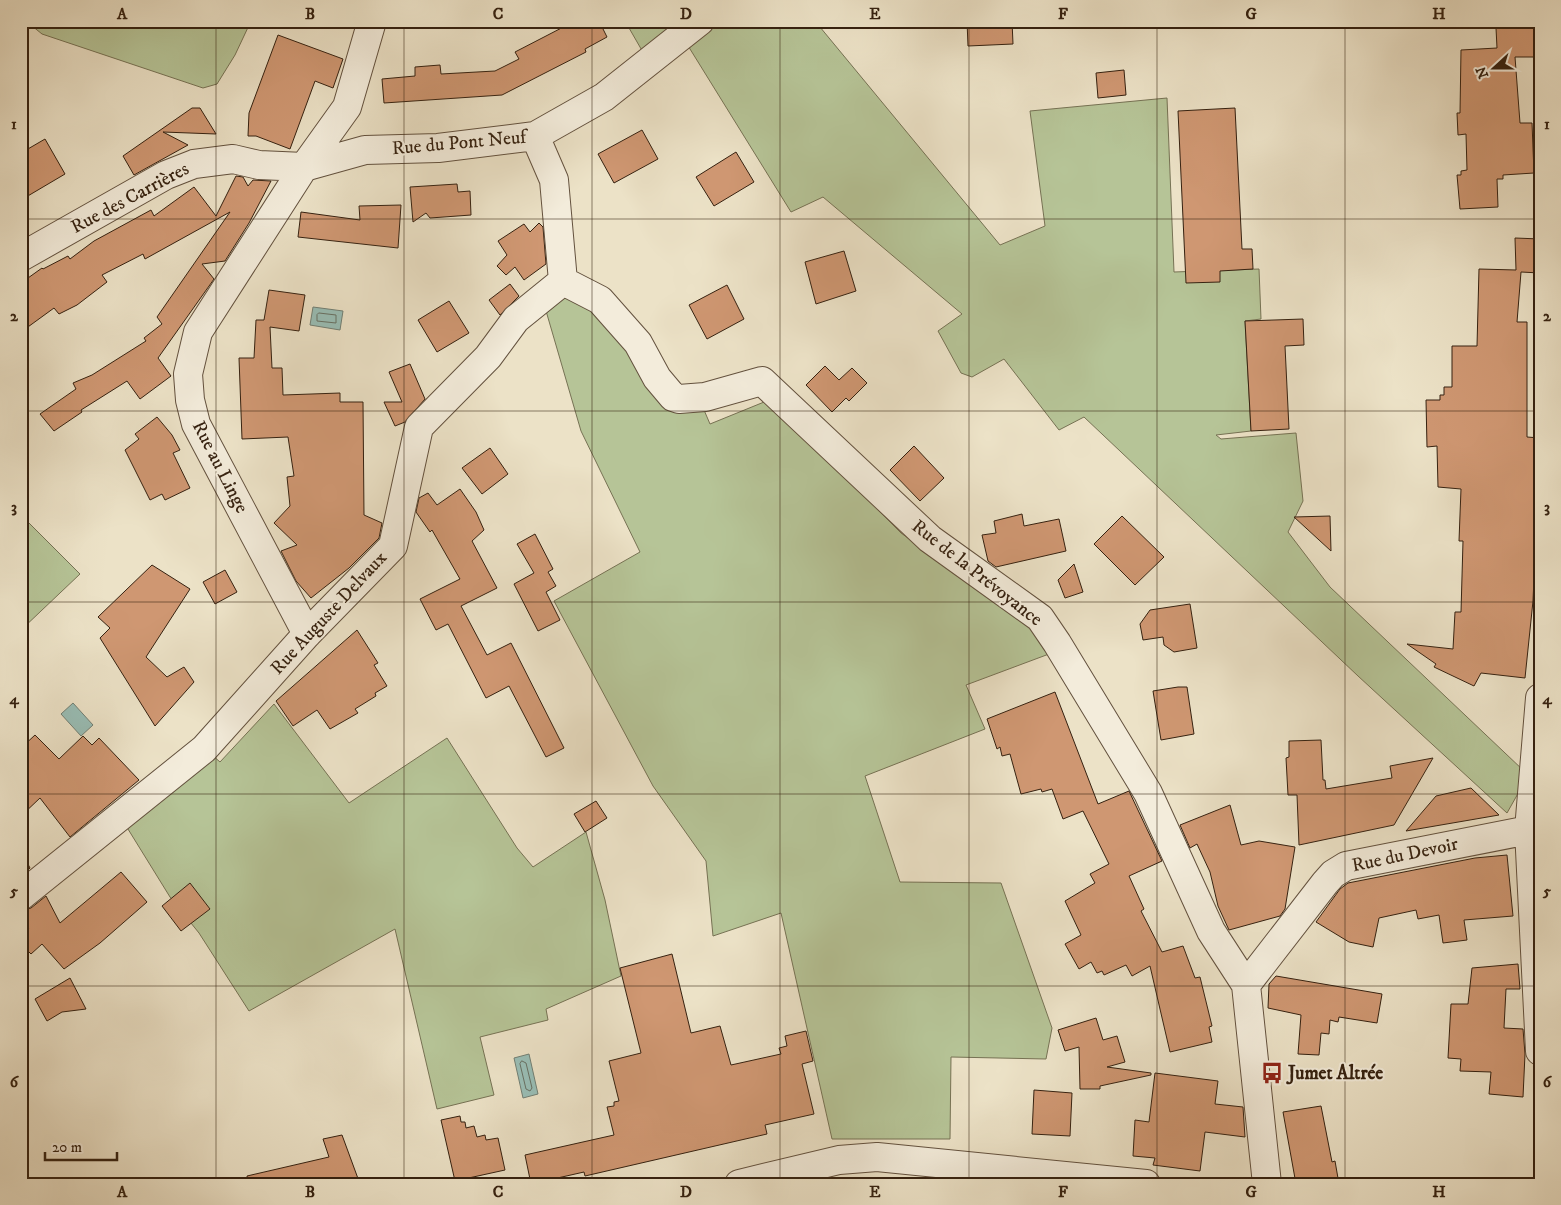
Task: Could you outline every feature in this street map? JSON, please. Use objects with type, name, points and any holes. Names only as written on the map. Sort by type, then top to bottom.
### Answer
[{"type":"street","name":"Rue au Linge","points":[[307,634],[196,424],[190,400],[188,374],[198,332],[304,167],[347,107],[372,21]]},
{"type":"street","name":"Rue du Pont Neuf","points":[[304,167],[365,150],[438,148],[535,136],[604,97],[700,21]]},
{"type":"street","points":[[535,136],[554,180],[562,281]]},
{"type":"street","name":"Rue des Carrières","points":[[21,257],[166,176],[194,164],[233,159],[259,165],[304,167]]},
{"type":"street","name":"Rue de la Prévoyance","points":[[562,281],[600,300],[638,343],[657,378],[673,397],[679,399],[705,397],[762,381],[930,539],[1040,618],[1058,643],[1148,794],[1210,931],[1246,985]]},
{"type":"street","name":"Rue Auguste Delvaux","points":[[21,896],[204,749],[307,634],[393,546],[419,427],[488,357],[516,319],[562,281]]},
{"type":"street","points":[[1540,698],[1529,830],[1540,1051]]},
{"type":"street","name":"Rue du Devoir","points":[[1246,985],[1325,883],[1338,870],[1346,866],[1529,830]]},
{"type":"street","points":[[1246,985],[1267,1184]]},
{"type":"street","points":[[739,1184],[839,1160],[877,1157],[1146,1184]]},
{"type":"green space","points":[[26,21],[251,21],[235,55],[217,84],[203,88],[42,34]]},
{"type":"green space","points":[[625,21],[815,21],[1000,245],[1045,226],[1030,111],[1167,98],[1174,272],[1259,269],[1261,319],[1245,321],[1251,431],[1216,435],[1221,439],[1296,433],[1303,501],[1288,532],[1330,587],[1529,774],[1507,813],[1358,676],[1084,417],[1059,430],[1004,359],[972,377],[961,373],[938,331],[962,314],[823,197],[791,212],[677,28],[644,54]]},
{"type":"green space","points":[[564,287],[596,303],[704,410],[710,424],[769,400],[901,533],[1024,620],[1040,637],[1049,654],[966,685],[985,729],[865,776],[900,882],[1001,883],[1052,1028],[1046,1059],[951,1057],[950,1139],[832,1139],[781,913],[713,936],[706,861],[653,786],[554,601],[640,552],[581,431],[544,304]]},
{"type":"green space","points":[[21,515],[80,574],[21,630]]},
{"type":"green space","points":[[274,704],[349,803],[447,738],[517,848],[533,867],[586,832],[605,900],[621,976],[546,1009],[548,1020],[480,1037],[494,1095],[437,1109],[395,929],[249,1011],[199,933],[170,897],[123,821],[211,754],[220,762]]},
{"type":"water","points":[[313,307],[343,311],[340,330],[310,325]]},
{"type":"water","points":[[73,703],[93,725],[81,736],[61,714]]},
{"type":"water","points":[[529,1054],[538,1094],[523,1098],[514,1058]]},
{"type":"building","points":[[575,21],[599,21],[607,37],[585,49],[586,52],[502,95],[384,103],[382,79],[415,76],[415,67],[440,65],[441,74],[495,71],[519,59],[515,52]]},
{"type":"building","points":[[967,21],[1012,21],[1013,44],[968,46]]},
{"type":"building","points":[[1507,21],[1540,21],[1540,57],[1515,57],[1520,123],[1532,123],[1534,173],[1503,175],[1503,179],[1497,179],[1498,207],[1460,209],[1457,175],[1461,175],[1461,171],[1467,170],[1466,134],[1458,135],[1457,113],[1460,113],[1461,50],[1497,48],[1496,28],[1507,28]]},
{"type":"building","points":[[278,35],[343,59],[333,88],[315,81],[290,149],[256,136],[248,136],[249,113]]},
{"type":"building","points":[[1124,70],[1126,95],[1098,98],[1096,73]]},
{"type":"building","points":[[192,108],[200,108],[216,134],[163,132],[188,145],[134,175],[123,156]]},
{"type":"building","points":[[1235,108],[1242,249],[1252,249],[1253,269],[1220,271],[1220,282],[1186,283],[1178,111]]},
{"type":"building","points":[[642,130],[658,159],[614,183],[598,154]]},
{"type":"building","points":[[45,139],[65,174],[21,200],[21,153]]},
{"type":"building","points":[[736,152],[754,182],[714,206],[696,177]]},
{"type":"building","points":[[236,176],[243,177],[248,186],[253,180],[271,181],[249,223],[225,261],[202,264],[214,279],[158,358],[171,376],[140,399],[127,381],[81,410],[82,412],[54,431],[40,414],[76,389],[73,383],[92,375],[146,341],[144,338],[162,324],[157,317],[230,212],[145,259],[143,254],[102,275],[107,282],[77,305],[59,314],[54,308],[21,332],[21,283],[42,268],[68,256],[70,259],[94,241],[151,210],[154,216],[194,187],[216,216]]},
{"type":"building","points":[[457,184],[458,192],[470,191],[471,215],[430,218],[426,213],[413,222],[410,187]]},
{"type":"building","points":[[401,205],[398,248],[298,237],[301,212],[360,220],[359,206]]},
{"type":"building","points":[[539,223],[543,227],[546,264],[524,280],[515,267],[506,275],[497,266],[507,255],[498,241],[524,224],[530,232]]},
{"type":"building","points":[[1515,238],[1540,239],[1540,273],[1521,272],[1517,322],[1527,322],[1527,437],[1540,438],[1533,601],[1525,678],[1481,673],[1474,686],[1434,667],[1436,664],[1407,644],[1453,649],[1455,612],[1461,612],[1463,541],[1459,541],[1461,489],[1438,487],[1437,446],[1427,447],[1426,400],[1440,400],[1440,395],[1444,395],[1444,387],[1452,387],[1452,346],[1477,346],[1479,269],[1516,270]]},
{"type":"building","points":[[844,251],[856,291],[816,304],[805,262]]},
{"type":"building","points":[[510,284],[519,296],[500,315],[489,300]]},
{"type":"building","points":[[727,285],[744,319],[707,339],[689,305]]},
{"type":"building","points":[[269,290],[305,295],[299,331],[270,327],[272,368],[282,368],[283,395],[340,393],[340,402],[363,402],[364,515],[382,523],[379,538],[349,568],[311,598],[296,581],[281,551],[297,545],[274,523],[290,506],[287,477],[294,476],[288,437],[242,439],[239,358],[254,358],[256,320],[264,320]]},
{"type":"building","points":[[449,301],[469,333],[437,352],[418,320]]},
{"type":"building","points":[[1303,319],[1304,345],[1285,346],[1289,429],[1251,431],[1245,321]]},
{"type":"building","points":[[410,364],[425,399],[405,422],[395,426],[384,402],[402,402],[389,372]]},
{"type":"building","points":[[825,366],[839,380],[852,368],[867,383],[849,401],[846,398],[832,412],[806,385]]},
{"type":"building","points":[[157,417],[172,435],[180,450],[173,453],[190,488],[165,500],[162,494],[150,500],[125,450],[139,439],[135,434]]},
{"type":"building","points":[[914,446],[944,478],[920,501],[890,470]]},
{"type":"building","points":[[490,448],[508,474],[482,494],[462,468]]},
{"type":"building","points":[[460,489],[476,512],[484,530],[472,541],[497,588],[461,606],[487,655],[511,643],[564,748],[546,757],[509,686],[486,698],[448,624],[436,630],[420,599],[460,579],[432,530],[430,532],[416,512],[419,498],[428,493],[437,505]]},
{"type":"building","points":[[1022,514],[1024,526],[1059,519],[1066,551],[996,567],[988,561],[982,535],[996,533],[994,521]]},
{"type":"building","points":[[1122,516],[1164,557],[1135,585],[1094,544]]},
{"type":"building","points":[[1330,516],[1331,551],[1294,517]]},
{"type":"building","points":[[535,534],[553,569],[548,572],[556,586],[546,592],[560,620],[538,631],[514,584],[534,573],[517,544]]},
{"type":"building","points":[[1074,564],[1083,592],[1065,598],[1058,580]]},
{"type":"building","points":[[152,565],[190,589],[146,657],[167,677],[184,667],[194,682],[155,726],[100,638],[110,628],[98,617]]},
{"type":"building","points":[[225,570],[237,592],[215,604],[203,582]]},
{"type":"building","points":[[1190,604],[1197,648],[1174,652],[1164,645],[1163,637],[1143,640],[1140,624],[1150,610]]},
{"type":"building","points":[[357,630],[378,663],[374,665],[387,686],[375,693],[376,696],[355,709],[358,713],[330,729],[317,710],[293,726],[276,701]]},
{"type":"building","points":[[1187,687],[1194,734],[1161,740],[1153,691]]},
{"type":"building","points":[[1055,692],[1098,804],[1129,791],[1162,861],[1129,876],[1144,909],[1141,911],[1162,952],[1183,946],[1195,978],[1200,977],[1212,1026],[1209,1027],[1212,1042],[1170,1052],[1150,966],[1132,976],[1126,965],[1104,975],[1102,971],[1097,973],[1091,962],[1079,969],[1065,944],[1081,935],[1065,901],[1095,883],[1090,874],[1109,864],[1083,811],[1063,819],[1052,789],[1042,792],[1041,789],[1021,794],[1010,754],[1002,756],[1000,747],[997,749],[987,719]]},
{"type":"building","points":[[35,735],[59,759],[83,736],[92,745],[99,738],[139,780],[70,837],[40,798],[21,816],[21,748]]},
{"type":"building","points":[[1321,740],[1323,780],[1325,780],[1326,789],[1392,778],[1390,766],[1433,758],[1394,825],[1299,845],[1297,795],[1288,795],[1286,758],[1289,757],[1289,741]]},
{"type":"building","points":[[1471,788],[1499,815],[1406,831],[1436,796]]},
{"type":"building","points":[[596,801],[607,818],[585,832],[574,814]]},
{"type":"building","points":[[1230,805],[1241,845],[1259,841],[1295,847],[1285,909],[1280,916],[1229,930],[1218,906],[1210,872],[1197,844],[1190,848],[1180,825]]},
{"type":"building","points":[[21,851],[30,868],[21,876]]},
{"type":"building","points":[[1507,855],[1513,916],[1464,920],[1467,940],[1443,943],[1439,915],[1418,919],[1416,910],[1379,918],[1373,947],[1349,942],[1316,922],[1340,889],[1348,883],[1475,858]]},
{"type":"building","points":[[121,872],[147,902],[100,943],[64,969],[42,944],[31,954],[21,944],[21,936],[29,929],[21,920],[21,911],[31,908],[46,896],[60,923]]},
{"type":"building","points":[[190,883],[210,909],[181,931],[162,906]]},
{"type":"building","points":[[672,954],[691,1033],[720,1026],[731,1065],[781,1054],[779,1048],[787,1046],[785,1036],[806,1031],[813,1061],[802,1064],[814,1114],[765,1125],[767,1134],[585,1176],[584,1172],[531,1184],[525,1155],[614,1135],[607,1107],[614,1106],[614,1102],[619,1101],[609,1061],[641,1053],[620,968]]},
{"type":"building","points":[[1518,964],[1520,989],[1506,989],[1504,1028],[1523,1029],[1525,1054],[1523,1097],[1489,1094],[1491,1072],[1460,1071],[1461,1059],[1448,1058],[1451,1004],[1468,1004],[1472,968]]},
{"type":"building","points":[[1276,976],[1382,994],[1377,1023],[1339,1017],[1338,1022],[1330,1020],[1329,1034],[1321,1033],[1319,1055],[1298,1054],[1301,1015],[1268,1008],[1269,984]]},
{"type":"building","points":[[70,978],[86,1009],[62,1012],[47,1021],[35,999]]},
{"type":"building","points":[[1096,1018],[1103,1040],[1117,1036],[1125,1062],[1107,1067],[1151,1073],[1151,1075],[1100,1086],[1100,1089],[1080,1089],[1079,1047],[1065,1051],[1058,1030]]},
{"type":"building","points":[[1155,1073],[1218,1081],[1215,1104],[1243,1107],[1245,1137],[1205,1132],[1200,1171],[1153,1165],[1155,1158],[1133,1156],[1135,1120],[1149,1122]]},
{"type":"building","points":[[1034,1090],[1072,1093],[1070,1136],[1032,1134]]},
{"type":"building","points":[[1321,1106],[1332,1162],[1335,1161],[1339,1184],[1296,1184],[1283,1112]]},
{"type":"building","points":[[460,1116],[461,1122],[465,1122],[466,1128],[474,1126],[477,1137],[485,1135],[486,1140],[498,1138],[505,1170],[455,1181],[441,1120]]},
{"type":"building","points":[[342,1135],[360,1184],[248,1184],[247,1176],[329,1157],[323,1139]]},
{"type":"place","name":"Jumet Altrée","points":[[1272,1073]]}]
